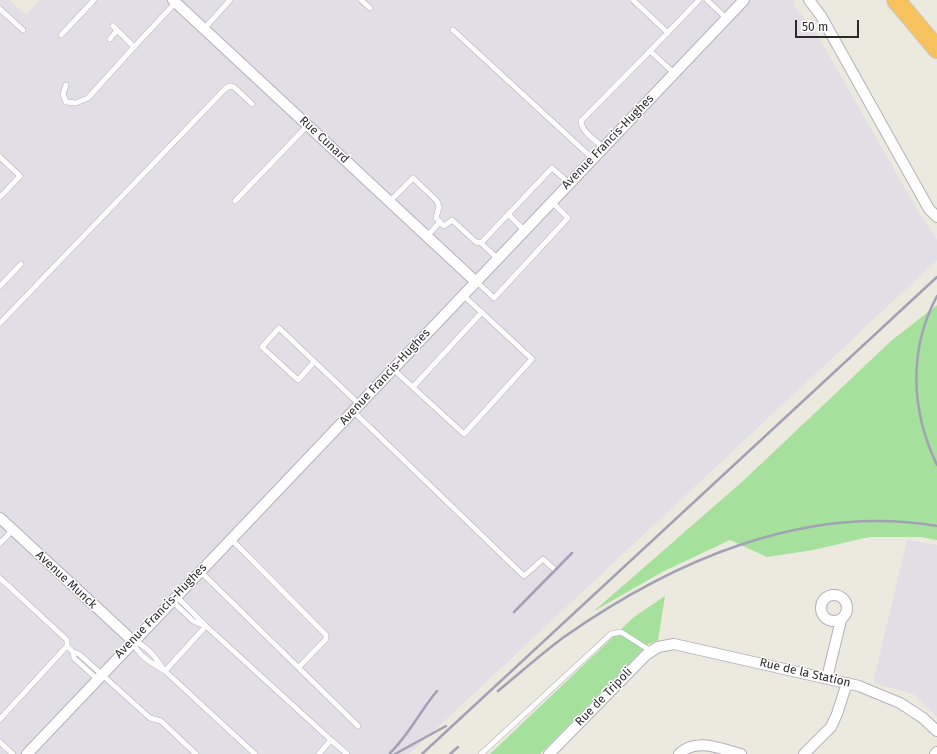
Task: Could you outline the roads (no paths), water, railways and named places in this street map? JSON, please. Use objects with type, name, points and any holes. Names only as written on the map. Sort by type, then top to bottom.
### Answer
[{"type":"highway","points":[[896,0],[937,48]]},
{"type":"highway","points":[[906,0],[937,48]]},
{"type":"street","name":"Avenue Francis-Hughes","points":[[26,754],[569,182],[744,0]]},
{"type":"street","points":[[809,0],[821,16],[928,208],[937,218]]},
{"type":"street","name":"Rue Cunard","points":[[174,1],[475,281]]},
{"type":"street","name":"Avenue Munck","points":[[0,518],[133,641]]},
{"type":"street","points":[[827,678],[841,620]]},
{"type":"street","name":"Rue de la Station","points":[[662,645],[684,645],[859,686],[900,703],[923,718],[937,731]]},
{"type":"street","name":"Rue de Tripoli","points":[[549,754],[651,650],[662,645]]},
{"type":"street","points":[[804,754],[831,727],[847,683]]},
{"type":"street","points":[[679,754],[690,746],[700,745],[741,754]]},
{"type":"lane","points":[[61,35],[94,0]]},
{"type":"lane","points":[[204,29],[230,0]]},
{"type":"lane","points":[[361,0],[370,8]]},
{"type":"lane","points":[[633,0],[668,33]]},
{"type":"lane","points":[[603,147],[586,132],[582,127],[581,121],[699,0]]},
{"type":"lane","points":[[708,0],[726,18]]},
{"type":"lane","points":[[66,85],[63,94],[66,102],[72,104],[85,100],[174,1]]},
{"type":"lane","points":[[0,9],[23,30]]},
{"type":"lane","points":[[113,26],[134,47]]},
{"type":"lane","points":[[110,39],[117,30]]},
{"type":"lane","points":[[453,30],[592,158]]},
{"type":"lane","points":[[650,51],[674,73]]},
{"type":"lane","points":[[0,323],[225,89],[230,86],[234,87],[252,104]]},
{"type":"lane","points":[[235,201],[308,125]]},
{"type":"lane","points":[[0,157],[20,176],[0,197]]},
{"type":"lane","points":[[481,243],[552,168],[569,182]]},
{"type":"lane","points":[[390,201],[413,178],[437,201],[439,206],[436,218],[444,226],[452,220],[476,242],[481,243],[497,258]]},
{"type":"lane","points":[[475,281],[494,298],[568,218],[551,201]]},
{"type":"lane","points":[[508,214],[524,230]]},
{"type":"lane","points":[[427,236],[440,222]]},
{"type":"lane","points":[[0,286],[21,264]]},
{"type":"lane","points":[[393,369],[464,434],[532,359],[462,295]]},
{"type":"lane","points":[[413,387],[482,312]]},
{"type":"lane","points":[[314,362],[298,380],[262,346],[279,328],[314,362],[356,407],[524,576],[544,559],[555,570]]},
{"type":"lane","points":[[0,543],[13,530]]},
{"type":"lane","points":[[231,539],[326,635],[326,639],[299,667]]},
{"type":"lane","points":[[200,571],[358,726]]},
{"type":"lane","points":[[0,578],[67,640],[67,646],[0,718]]},
{"type":"lane","points":[[174,598],[193,621],[206,626],[347,754]]},
{"type":"lane","points":[[165,671],[206,626]]},
{"type":"lane","points":[[481,754],[611,634],[621,632],[651,650]]},
{"type":"lane","points":[[133,641],[136,649],[152,664],[165,671],[255,754]]},
{"type":"lane","points":[[67,646],[73,652],[74,658],[150,718],[161,721],[196,754]]},
{"type":"lane","points":[[319,754],[331,740]]},
{"type":"lane","points":[[0,742],[13,754]]},
{"type":"railway","points":[[422,754],[937,277]]},
{"type":"railway","points":[[937,296],[921,338],[917,359],[916,380],[922,423],[928,444],[937,465]]},
{"type":"railway","points":[[498,691],[555,643],[605,610],[649,585],[694,563],[740,545],[788,531],[837,523],[887,521],[937,526]]},
{"type":"railway","points":[[514,612],[572,553]]},
{"type":"railway","points":[[390,753],[403,739],[437,691]]},
{"type":"railway","points":[[395,754],[446,726]]},
{"type":"railway","points":[[450,754],[458,747]]}]
